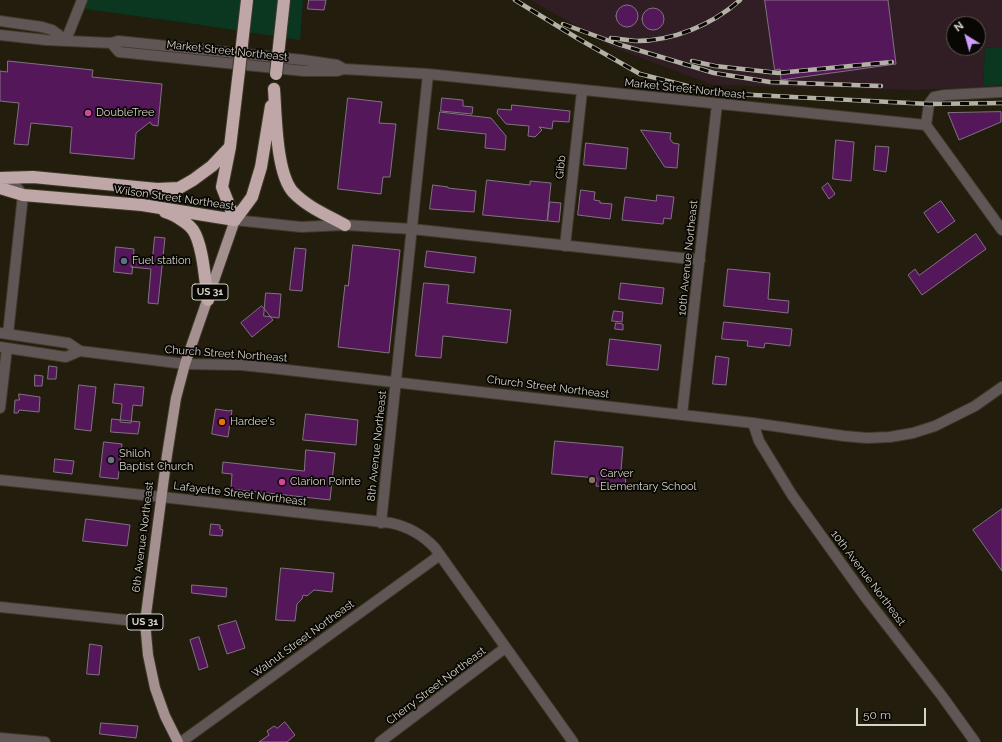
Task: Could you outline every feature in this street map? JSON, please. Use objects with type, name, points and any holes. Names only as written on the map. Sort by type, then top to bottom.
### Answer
[{"type":"highway","points":[[235,220],[222,187],[230,147],[247,0]]},
{"type":"highway","name":"6th Avenue Northeast","points":[[235,220],[252,197],[261,167],[274,89],[284,0]]},
{"type":"highway","points":[[274,89],[280,161],[285,177],[292,191],[305,203],[345,225]]},
{"type":"highway","points":[[1,181],[33,177],[157,189],[179,188],[212,166],[230,147]]},
{"type":"highway","name":"Wilson Street Northeast","points":[[1,181],[23,195],[142,205],[235,220]]},
{"type":"highway","points":[[142,205],[172,214],[192,230],[199,243],[208,300]]},
{"type":"main road","name":"6th Avenue Northeast","points":[[179,742],[165,716],[155,688],[148,655],[145,622],[176,398],[185,364],[235,220]]},
{"type":"street","points":[[66,40],[82,0]]},
{"type":"street","name":"Market Street Northeast","points":[[0,21],[42,27],[52,30],[66,40]]},
{"type":"street","name":"Market Street Northeast","points":[[0,35],[46,40],[111,43],[119,52],[304,71],[337,71],[344,69],[428,74],[582,91],[926,125]]},
{"type":"street","name":"8th Avenue Northeast","points":[[381,523],[428,74]]},
{"type":"street","name":"Gibb","points":[[565,246],[582,91]]},
{"type":"street","points":[[1002,92],[944,95],[934,98],[929,104],[926,125],[1002,230]]},
{"type":"street","name":"10th Avenue Northeast","points":[[682,414],[717,104]]},
{"type":"street","points":[[4,334],[23,195]]},
{"type":"street","name":"Wilson Street Northeast","points":[[235,220],[301,227],[345,225],[412,229],[700,260]]},
{"type":"street","name":"Church Street Northeast","points":[[4,334],[68,343],[80,351],[185,364],[248,366],[396,381],[753,422],[844,436],[867,438],[890,437],[913,433],[941,423],[975,406],[1002,387]]},
{"type":"street","points":[[0,408],[3,347]]},
{"type":"street","name":"Church Street Northeast","points":[[3,347],[66,356],[80,351]]},
{"type":"street","name":"10th Avenue Northeast","points":[[753,422],[758,441],[792,495],[866,598],[942,696],[975,742]]},
{"type":"street","name":"Lafayette Street Northeast","points":[[0,480],[162,497],[381,523]]},
{"type":"street","points":[[381,523],[400,525],[416,532],[429,542],[440,555],[573,742]]},
{"type":"street","name":"Walnut Street Northeast","points":[[179,742],[440,555]]},
{"type":"street","points":[[0,607],[145,622]]},
{"type":"street","name":"Cherry Street Northeast","points":[[380,742],[505,648]]},
{"type":"street","points":[[0,738],[45,742]]},
{"type":"shaded area","points":[[531,0],[1002,0],[1002,47],[986,48],[986,16],[946,16],[946,56],[985,56],[983,87],[915,90],[713,85],[612,47]]},
{"type":"green space","points":[[88,0],[303,0],[300,40],[85,9]]},
{"type":"green space","points":[[1002,47],[1002,85],[983,87],[986,48]]},
{"type":"building","points":[[309,0],[326,0],[324,10],[308,9]]},
{"type":"building","points":[[765,0],[888,0],[896,64],[781,80],[780,69],[775,70]]},
{"type":"building","points":[[627,5],[635,8],[638,16],[635,24],[627,27],[619,24],[616,16],[619,8]]},
{"type":"building","points":[[653,8],[661,11],[664,19],[661,27],[653,30],[645,27],[642,19],[645,11]]},
{"type":"building","name":"DoubleTree","points":[[8,61],[93,70],[92,77],[162,84],[158,126],[152,125],[150,122],[136,133],[134,159],[70,153],[72,127],[31,123],[28,145],[14,144],[19,103],[0,101],[0,71],[7,72]]},
{"type":"building","points":[[348,98],[382,102],[379,123],[396,124],[390,177],[383,177],[381,194],[338,189]]},
{"type":"building","points":[[442,98],[463,100],[463,106],[473,107],[472,114],[441,111]]},
{"type":"building","points":[[512,105],[570,111],[569,122],[553,121],[552,129],[539,127],[542,130],[535,137],[528,136],[529,126],[506,124],[497,113],[498,109],[511,110]]},
{"type":"building","points":[[440,112],[491,118],[506,136],[505,150],[485,148],[486,134],[438,129]]},
{"type":"building","points":[[1001,112],[1001,122],[959,140],[948,113]]},
{"type":"building","points":[[641,130],[671,133],[670,139],[673,143],[679,144],[677,168],[665,167]]},
{"type":"building","points":[[836,140],[854,142],[851,181],[833,179]]},
{"type":"building","points":[[586,143],[628,148],[626,169],[584,165]]},
{"type":"building","points":[[876,146],[889,147],[886,172],[874,170]]},
{"type":"building","points":[[487,180],[530,185],[530,181],[551,183],[547,221],[483,215]]},
{"type":"building","points":[[828,183],[835,194],[829,199],[822,188]]},
{"type":"building","points":[[433,185],[476,191],[474,212],[430,209]]},
{"type":"building","points":[[581,190],[595,192],[594,200],[600,201],[600,203],[612,204],[610,219],[578,215]]},
{"type":"building","points":[[657,195],[674,197],[671,219],[664,218],[663,224],[622,220],[625,197],[656,201]]},
{"type":"building","points":[[941,201],[955,221],[938,233],[924,213]]},
{"type":"building","points":[[550,202],[561,203],[559,222],[548,221]]},
{"type":"building","points":[[976,234],[986,249],[922,295],[908,275],[915,269],[919,275]]},
{"type":"building","points":[[155,237],[165,238],[158,304],[148,303],[151,269],[131,267],[132,257],[152,259]]},
{"type":"building","points":[[353,245],[400,250],[389,353],[338,347],[345,285],[348,286]]},
{"type":"building","name":"Fuel station","points":[[116,247],[134,249],[132,274],[114,272]]},
{"type":"building","points":[[295,248],[306,249],[302,291],[290,290]]},
{"type":"building","points":[[427,251],[476,257],[474,273],[425,267]]},
{"type":"building","points":[[728,269],[770,273],[768,299],[789,301],[788,313],[724,306]]},
{"type":"building","points":[[424,283],[449,285],[447,303],[511,310],[507,343],[443,336],[441,358],[416,356]]},
{"type":"building","points":[[621,283],[664,288],[662,304],[619,299]]},
{"type":"building","points":[[266,293],[281,294],[279,318],[264,316]]},
{"type":"building","points":[[262,306],[273,320],[252,337],[241,323]]},
{"type":"building","points":[[614,311],[623,312],[622,322],[612,321]]},
{"type":"building","points":[[724,322],[792,329],[790,346],[765,343],[764,348],[747,346],[748,341],[722,339]]},
{"type":"building","points":[[616,323],[623,324],[623,330],[615,329]]},
{"type":"building","points":[[610,339],[661,345],[658,370],[607,365]]},
{"type":"building","points":[[716,356],[729,358],[726,385],[713,384]]},
{"type":"building","points":[[49,366],[57,367],[56,379],[48,379]]},
{"type":"building","points":[[35,375],[43,376],[42,386],[35,386]]},
{"type":"building","points":[[115,384],[144,387],[142,406],[133,405],[131,423],[120,422],[122,404],[113,403]]},
{"type":"building","points":[[79,385],[96,387],[91,431],[75,429]]},
{"type":"building","points":[[19,394],[40,397],[39,412],[19,410],[18,413],[14,413],[15,400],[19,400]]},
{"type":"building","name":"Hardee's","points":[[216,409],[232,410],[228,437],[212,434]]},
{"type":"building","points":[[306,414],[358,420],[356,445],[303,440]]},
{"type":"building","points":[[112,419],[140,422],[138,434],[111,432]]},
{"type":"building","points":[[555,441],[623,447],[621,471],[626,472],[625,489],[596,486],[597,478],[552,474]]},
{"type":"building","name":"Shiloh Baptist Church","points":[[104,442],[122,444],[118,479],[100,477]]},
{"type":"building","name":"Clarion Pointe","points":[[306,450],[335,453],[330,500],[231,489],[232,474],[222,473],[223,462],[304,471]]},
{"type":"building","points":[[55,459],[74,461],[72,474],[54,472]]},
{"type":"building","points":[[1002,509],[1002,571],[973,530]]},
{"type":"building","points":[[86,519],[130,525],[127,546],[83,541]]},
{"type":"building","points":[[211,524],[220,525],[220,529],[223,530],[222,536],[210,535]]},
{"type":"building","points":[[281,568],[334,573],[332,592],[314,590],[307,596],[303,595],[302,599],[297,604],[295,621],[276,620]]},
{"type":"building","points":[[192,585],[227,588],[226,597],[192,593]]},
{"type":"building","points":[[236,621],[245,648],[227,654],[218,626]]},
{"type":"building","points":[[199,637],[208,667],[199,670],[190,640]]},
{"type":"building","points":[[90,644],[102,646],[99,675],[87,674]]},
{"type":"building","points":[[285,722],[295,735],[287,742],[259,742],[269,735],[267,731],[274,726],[277,728]]},
{"type":"building","points":[[101,723],[138,726],[136,738],[100,734]]},
{"type":"railway","points":[[515,0],[640,74],[715,93],[929,104],[1002,103]]},
{"type":"railway","points":[[611,38],[636,41],[678,35],[705,24],[729,9],[740,0]]},
{"type":"railway","points":[[563,24],[618,44],[714,73],[770,82],[881,86]]},
{"type":"railway","points":[[692,61],[715,66],[778,73],[892,62]]},
{"type":"place","name":"DoubleTree","points":[[88,113]]},
{"type":"place","name":"Fuel station","points":[[124,261]]},
{"type":"place","name":"Hardee's","points":[[222,422]]},
{"type":"place","name":"Shiloh Baptist Church","points":[[111,460]]},
{"type":"place","name":"Carver Elementary School","points":[[592,480]]},
{"type":"place","name":"Clarion Pointe","points":[[282,482]]}]
